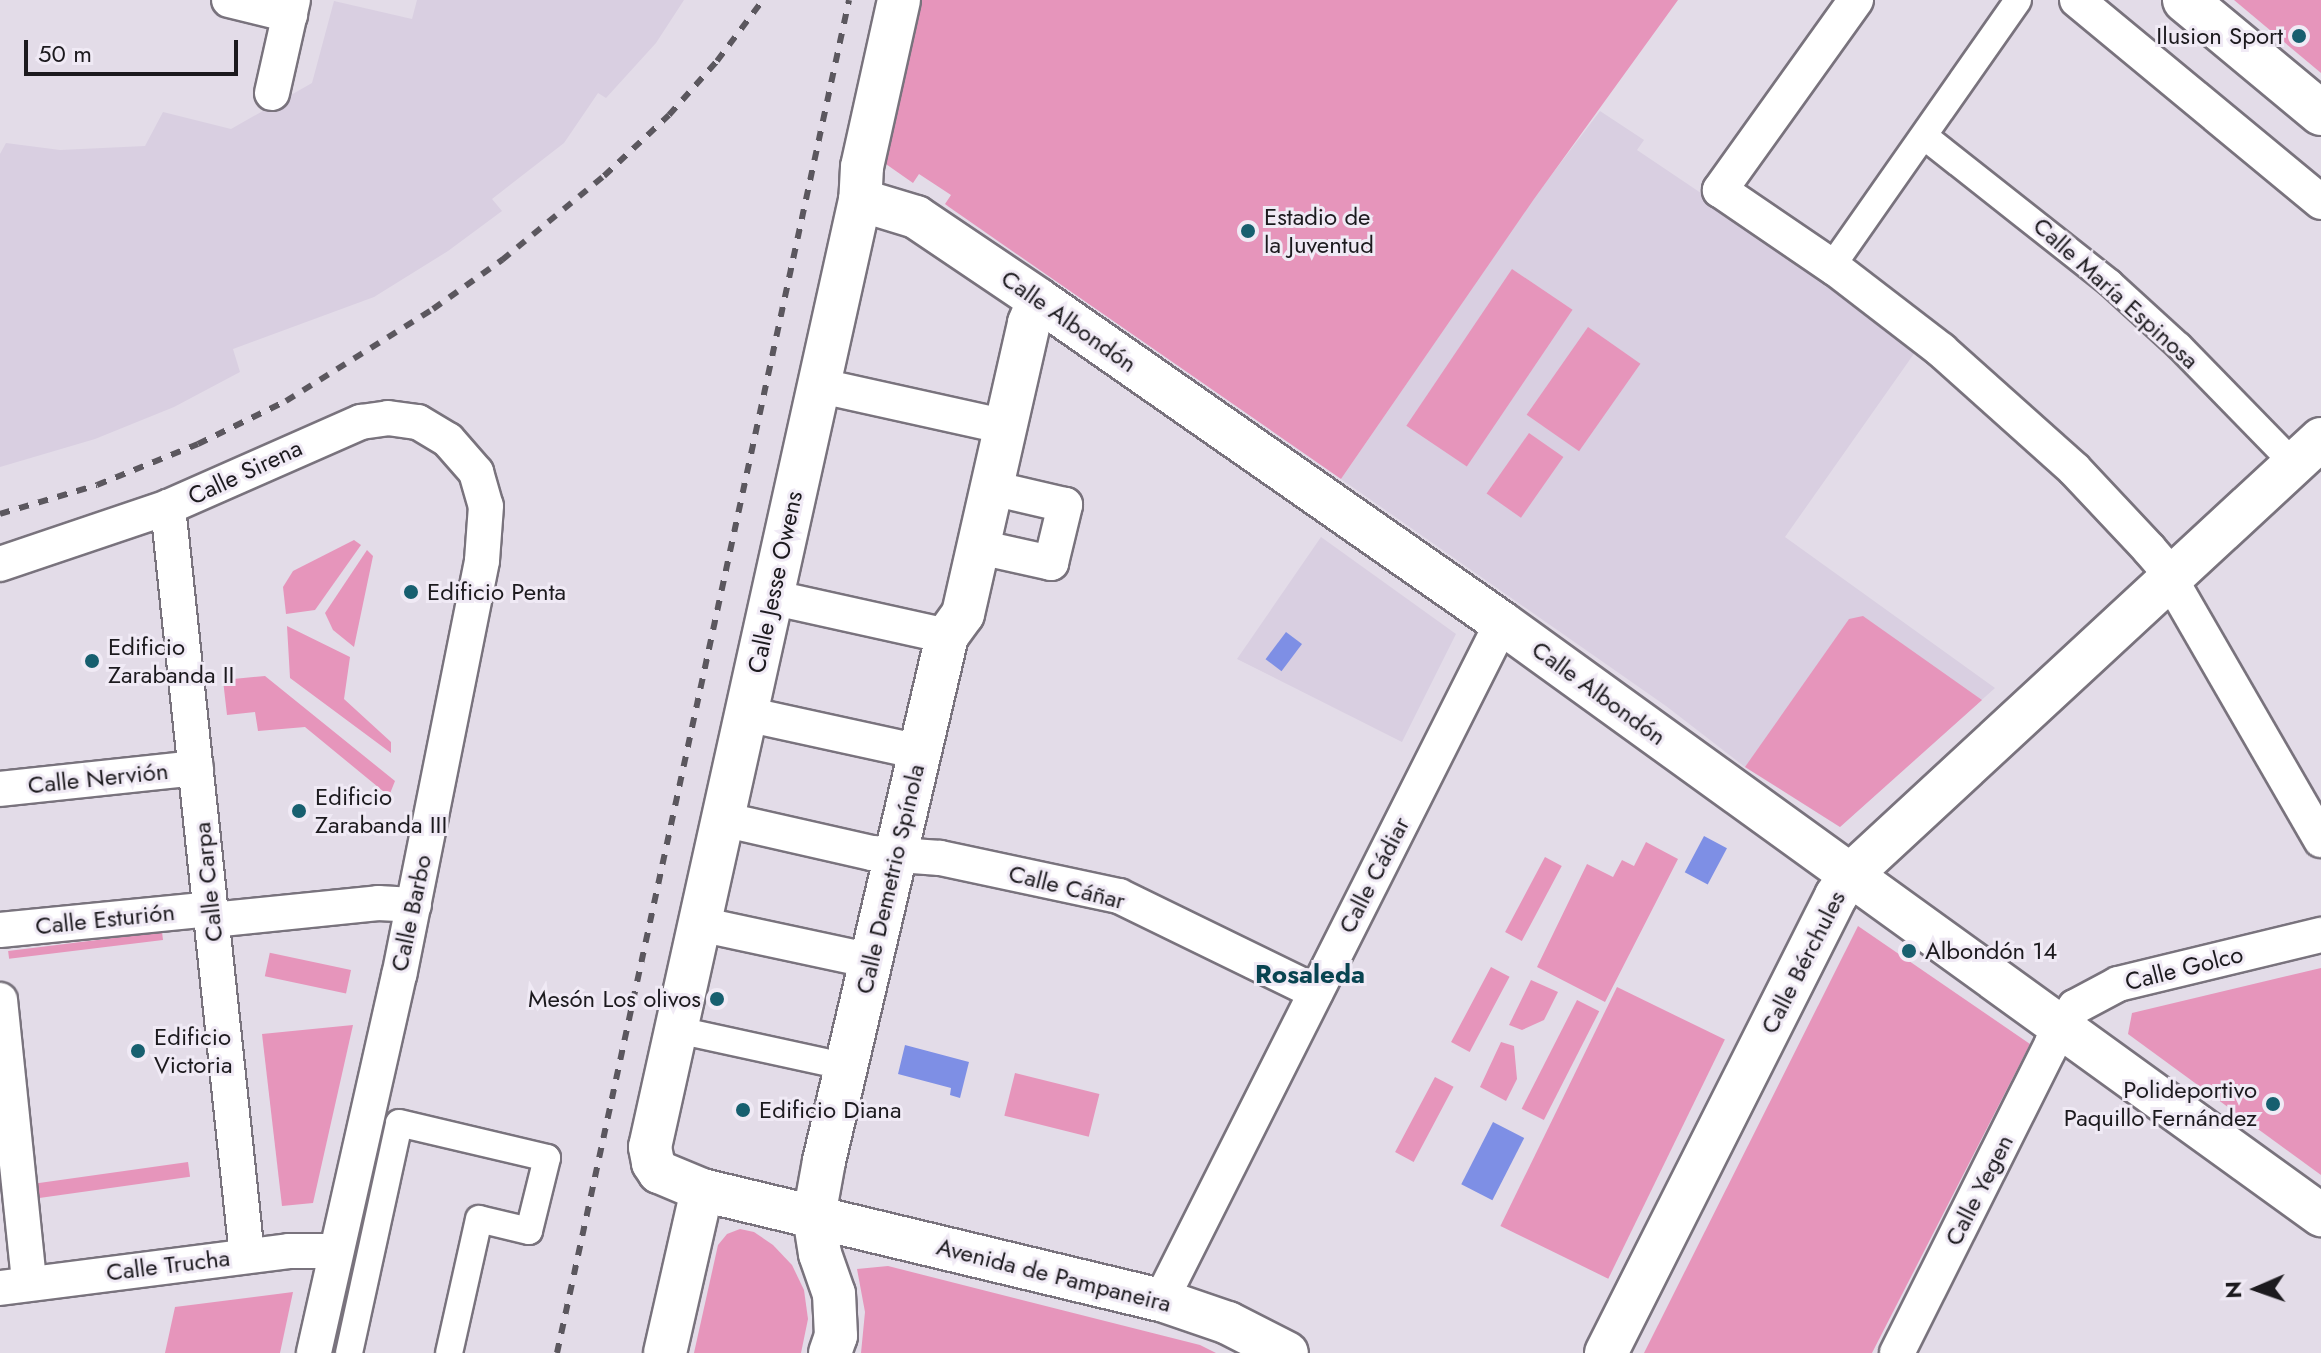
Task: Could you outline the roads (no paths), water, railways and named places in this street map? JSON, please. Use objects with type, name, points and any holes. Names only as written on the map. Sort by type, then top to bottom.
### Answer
[{"type":"main road","points":[[2185,0],[2321,113]]},
{"type":"street","points":[[229,0],[292,7],[272,93]]},
{"type":"street","name":"Calle Jesse Owens","points":[[653,1163],[650,1147],[860,200],[862,167],[899,0]]},
{"type":"street","points":[[1839,256],[2018,0]]},
{"type":"street","points":[[2077,0],[2321,202]]},
{"type":"street","points":[[1844,4],[1720,190],[1836,269],[1941,350],[2005,404],[2074,469],[2138,538],[2161,563],[2321,840]]},
{"type":"street","name":"Calle María Espinosa","points":[[1924,136],[2110,283],[2179,346],[2308,452]]},
{"type":"street","name":"Calle Albondón","points":[[860,200],[916,217],[1039,300],[1502,623],[2321,1215]]},
{"type":"street","name":"Calle Demetrio Spínola","points":[[814,1216],[824,1161],[947,636],[963,614],[1032,313],[1039,300]]},
{"type":"street","points":[[817,385],[1006,427]]},
{"type":"street","name":"Calle Sirena","points":[[0,564],[168,507],[342,428],[388,418],[418,422],[448,440],[476,472]]},
{"type":"street","name":"Calle Bérchules","points":[[1606,1353],[1836,896],[1850,875],[2308,452]]},
{"type":"street","name":"Calle Barbo","points":[[314,1353],[414,905],[486,536],[486,506],[476,472]]},
{"type":"street","points":[[979,547],[1051,563],[1065,505],[992,488]]},
{"type":"street","name":"Calle Carpa","points":[[168,507],[247,1256]]},
{"type":"street","points":[[771,597],[947,636]]},
{"type":"street","name":"Calle Cádiar","points":[[1161,1300],[1502,623]]},
{"type":"street","points":[[746,714],[920,752]]},
{"type":"street","name":"Calle Nervión","points":[[0,789],[196,768]]},
{"type":"street","name":"Calle Cáñar","points":[[722,819],[895,857],[940,858],[1119,896],[1316,992]]},
{"type":"street","name":"Calle Esturión","points":[[0,930],[378,903],[414,905]]},
{"type":"street","points":[[699,924],[871,961]]},
{"type":"street","name":"Calle Golco","points":[[2062,1027],[2075,1007],[2118,984],[2321,935]]},
{"type":"street","points":[[0,1000],[14,1285]]},
{"type":"street","name":"Calle Yegen","points":[[1897,1353],[2062,1027]]},
{"type":"street","points":[[687,1032],[825,1062]]},
{"type":"street","points":[[349,1353],[399,1123],[547,1158],[529,1231],[479,1219],[449,1353]]},
{"type":"street","name":"Avenida de Pampaneira","points":[[653,1163],[659,1172],[702,1190],[1161,1300],[1228,1323],[1287,1353]]},
{"type":"street","points":[[665,1353],[702,1190]]},
{"type":"street","points":[[814,1216],[820,1254],[834,1294],[836,1336],[830,1353]]},
{"type":"street","name":"Calle Trucha","points":[[14,1285],[247,1256],[321,1249],[336,1251]]},
{"type":"water","points":[[1286,632],[1302,644],[1282,671],[1266,659]]},
{"type":"water","points":[[1704,836],[1727,848],[1708,884],[1685,872]]},
{"type":"water","points":[[905,1045],[969,1062],[960,1098],[950,1095],[951,1088],[898,1074]]},
{"type":"water","points":[[1493,1122],[1524,1138],[1492,1200],[1461,1184]]},
{"type":"railway","points":[[0,514],[97,485],[198,444],[286,401],[433,309],[502,260],[604,176],[669,115],[717,61],[763,0]]},
{"type":"railway","points":[[557,1353],[849,0]]},
{"type":"place","name":"Ilusion Sport","points":[[2299,36]]},
{"type":"place","name":"Estadio de la Juventud","points":[[1248,231]]},
{"type":"place","name":"Edificio Penta","points":[[411,592]]},
{"type":"place","name":"Edificio Zarabanda II","points":[[92,661]]},
{"type":"place","name":"Edificio Zarabanda III","points":[[299,811]]},
{"type":"place","name":"Albondón 14","points":[[1909,951]]},
{"type":"place","name":"Mesón Los olivos","points":[[717,999]]},
{"type":"place","name":"Edificio Victoria","points":[[138,1051]]},
{"type":"place","name":"Polideportivo Paquillo Fernández","points":[[2273,1104]]},
{"type":"place","name":"Edificio Diana","points":[[743,1110]]},
{"type":"district","name":"Rosaleda","points":[[1310,975]]}]
